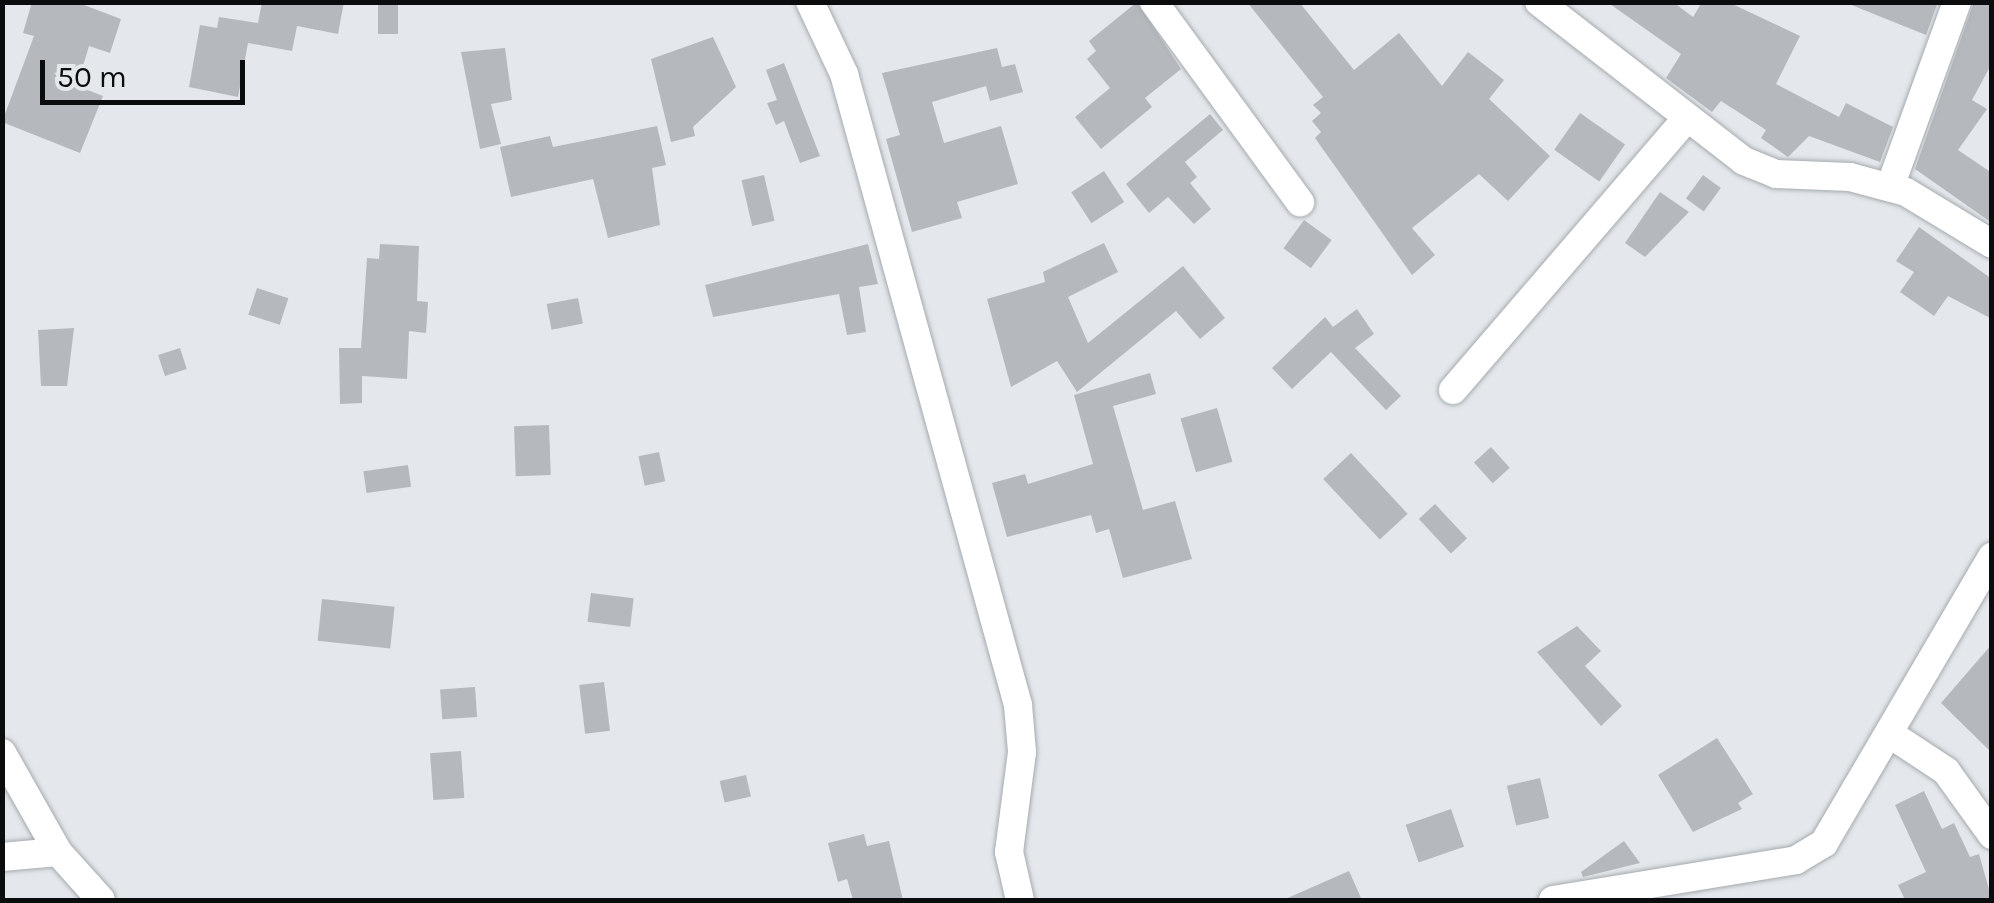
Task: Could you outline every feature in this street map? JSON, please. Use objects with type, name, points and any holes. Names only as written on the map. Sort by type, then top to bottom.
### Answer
[{"type":"street","points":[[810,2],[844,74],[1018,704],[1022,752],[1009,852],[1020,900]]},
{"type":"street","points":[[1154,2],[1300,202]]},
{"type":"street","points":[[1539,2],[1684,120],[1776,174],[1890,187],[1992,244]]},
{"type":"street","points":[[1890,187],[1957,2]]},
{"type":"street","points":[[1453,390],[1684,120]]},
{"type":"street","points":[[1554,900],[1796,860],[1824,843],[1893,736],[1940,638],[1992,556]]},
{"type":"street","points":[[1893,736],[1946,771],[1992,835]]},
{"type":"street","points":[[2,753],[58,852],[101,900]]},
{"type":"street","points":[[2,857],[58,852]]},
{"type":"building","points":[[32,2],[76,2],[121,19],[110,53],[89,46],[77,86],[103,96],[80,153],[2,122],[34,36],[23,33]]},
{"type":"building","points":[[262,2],[344,2],[338,34],[297,26],[292,51],[248,43],[238,97],[189,87],[200,25],[217,28],[219,17],[258,23]]},
{"type":"building","points":[[378,2],[398,2],[398,34],[378,34]]},
{"type":"building","points":[[1137,2],[1181,69],[1145,98],[1152,107],[1101,149],[1075,117],[1110,88],[1087,59],[1096,51],[1089,41]]},
{"type":"building","points":[[1247,2],[1299,2],[1354,70],[1399,33],[1442,86],[1468,52],[1504,80],[1489,99],[1550,156],[1508,201],[1479,174],[1412,228],[1435,255],[1412,275],[1315,138],[1321,132],[1312,121],[1321,113],[1313,105],[1323,97]]},
{"type":"building","points":[[1607,2],[1673,2],[1693,17],[1702,2],[1728,2],[1800,36],[1776,84],[1839,117],[1846,103],[1893,127],[1880,162],[1809,136],[1788,157],[1761,138],[1766,130],[1721,101],[1712,112],[1666,78],[1681,54]]},
{"type":"building","points":[[1844,2],[1938,2],[1926,35]]},
{"type":"building","points":[[1974,2],[1992,2],[1992,63],[1972,100],[1987,109],[1958,150],[1992,173],[1992,223],[1915,169]]},
{"type":"building","points":[[713,37],[736,87],[693,127],[695,136],[671,142],[651,59]]},
{"type":"building","points":[[505,48],[512,100],[491,104],[501,144],[480,149],[461,52]]},
{"type":"building","points":[[997,48],[1002,67],[1015,64],[1023,92],[990,101],[986,86],[932,102],[944,143],[1001,126],[1018,184],[957,202],[962,218],[912,232],[886,139],[900,135],[882,73]]},
{"type":"building","points":[[784,63],[820,156],[800,163],[784,121],[776,125],[767,103],[777,100],[766,70]]},
{"type":"building","points":[[1580,113],[1625,145],[1599,181],[1554,150]]},
{"type":"building","points":[[1210,114],[1223,130],[1185,162],[1197,177],[1190,183],[1211,209],[1194,224],[1168,197],[1149,213],[1126,184]]},
{"type":"building","points":[[657,126],[666,165],[652,168],[660,225],[608,238],[593,179],[511,197],[500,147],[550,136],[553,147]]},
{"type":"building","points":[[1104,171],[1124,202],[1091,223],[1071,192]]},
{"type":"building","points":[[764,175],[775,221],[752,226],[742,180]]},
{"type":"building","points":[[1703,175],[1721,188],[1704,211],[1686,198]]},
{"type":"building","points":[[1660,192],[1689,212],[1645,257],[1625,243]]},
{"type":"building","points":[[1304,220],[1332,240],[1311,268],[1283,248]]},
{"type":"building","points":[[1919,227],[1992,279],[1992,319],[1948,296],[1934,316],[1900,292],[1914,272],[1896,261]]},
{"type":"building","points":[[1104,243],[1118,272],[1068,297],[1088,343],[1183,266],[1225,318],[1200,339],[1176,311],[1077,392],[1057,361],[1011,387],[987,299],[1045,282],[1043,272]]},
{"type":"building","points":[[380,244],[419,246],[417,301],[428,302],[426,333],[409,331],[407,379],[362,376],[362,403],[340,404],[339,348],[361,348],[367,258],[379,259]]},
{"type":"building","points":[[868,244],[878,284],[859,287],[866,332],[847,335],[839,294],[713,317],[705,285]]},
{"type":"building","points":[[257,288],[288,298],[280,325],[248,315]]},
{"type":"building","points":[[578,298],[583,324],[552,330],[547,304]]},
{"type":"building","points":[[1357,309],[1374,334],[1355,348],[1401,396],[1386,410],[1331,352],[1292,389],[1272,368],[1325,317],[1333,327]]},
{"type":"building","points":[[74,328],[67,386],[41,386],[38,330]]},
{"type":"building","points":[[180,348],[187,369],[165,376],[158,355]]},
{"type":"building","points":[[1150,373],[1156,394],[1113,406],[1143,510],[1175,501],[1192,559],[1123,578],[1109,529],[1096,533],[1091,515],[1007,537],[992,483],[1025,474],[1028,484],[1093,464],[1074,395]]},
{"type":"building","points":[[1217,408],[1232,462],[1196,472],[1180,418]]},
{"type":"building","points":[[549,425],[551,475],[516,476],[514,426]]},
{"type":"building","points":[[1491,447],[1510,468],[1493,483],[1474,462]]},
{"type":"building","points":[[659,452],[665,481],[645,486],[638,456]]},
{"type":"building","points":[[1351,453],[1408,514],[1380,540],[1323,479]]},
{"type":"building","points":[[408,465],[411,487],[366,493],[363,471]]},
{"type":"building","points":[[1435,504],[1467,538],[1451,553],[1419,519]]},
{"type":"building","points":[[591,593],[634,598],[630,627],[587,622]]},
{"type":"building","points":[[322,599],[395,607],[390,648],[318,641]]},
{"type":"building","points":[[1577,626],[1601,651],[1585,666],[1622,706],[1601,726],[1537,652]]},
{"type":"building","points":[[1992,644],[1992,753],[1941,703]]},
{"type":"building","points":[[604,682],[610,731],[585,734],[579,685]]},
{"type":"building","points":[[475,687],[477,717],[442,719],[440,689]]},
{"type":"building","points":[[1717,738],[1753,794],[1738,803],[1742,809],[1693,832],[1658,775]]},
{"type":"building","points":[[461,751],[464,798],[433,800],[430,753]]},
{"type":"building","points":[[746,775],[751,796],[725,803],[720,781]]},
{"type":"building","points":[[1540,778],[1549,818],[1516,826],[1507,786]]},
{"type":"building","points":[[1924,791],[1942,829],[1954,823],[1970,857],[1979,854],[1992,900],[1905,900],[1898,885],[1926,872],[1895,805]]},
{"type":"building","points":[[1451,809],[1464,847],[1419,862],[1406,825]]},
{"type":"building","points":[[864,834],[867,846],[889,841],[903,900],[853,900],[847,879],[838,882],[828,843]]},
{"type":"building","points":[[1624,841],[1640,863],[1583,877],[1581,872]]},
{"type":"building","points":[[1349,871],[1362,900],[1283,900]]}]
